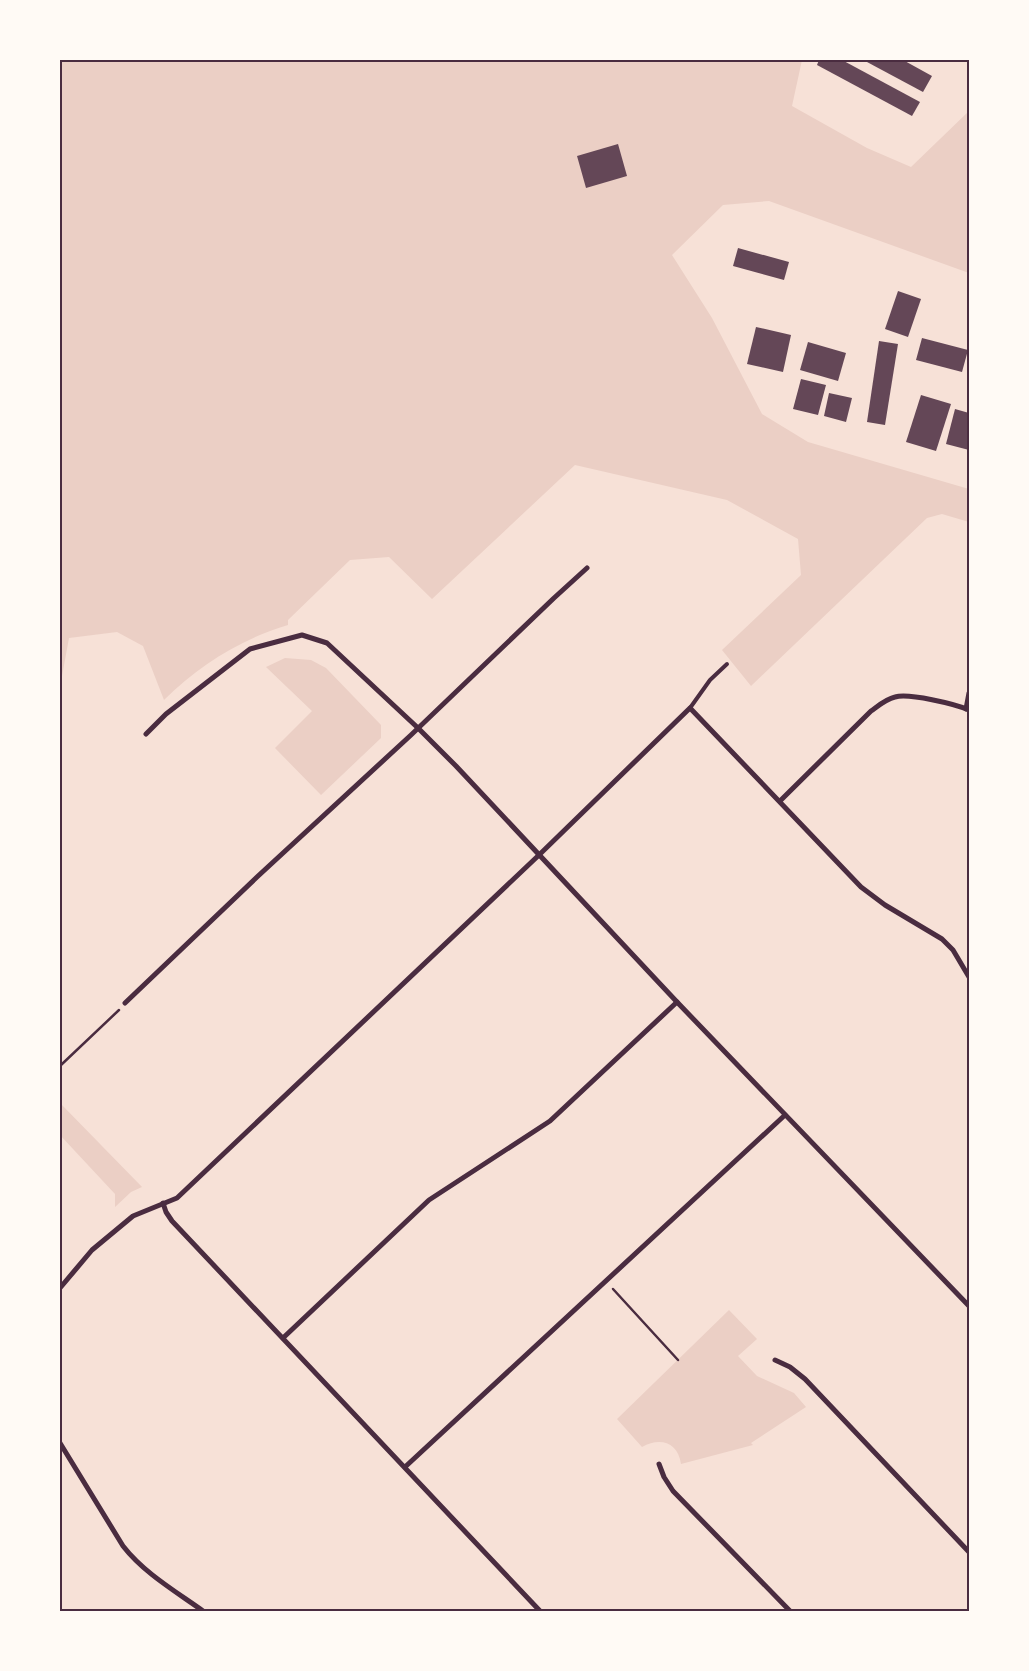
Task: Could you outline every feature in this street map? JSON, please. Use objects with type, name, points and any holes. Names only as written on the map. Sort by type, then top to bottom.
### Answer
[{"type":"street","points":[[124,1003],[587,568]]},
{"type":"street","points":[[146,734],[166,714],[250,649],[302,635],[327,643],[418,728],[539,854],[676,1002],[969,1306]]},
{"type":"street","points":[[780,801],[871,711],[885,701],[895,696],[906,695],[968,709],[969,693]]},
{"type":"street","points":[[60,1288],[92,1250],[133,1216],[177,1198],[690,708],[861,886],[885,905],[942,939],[953,950],[969,977]]},
{"type":"street","points":[[282,1338],[429,1200],[550,1122],[676,1002]]},
{"type":"street","points":[[405,1467],[785,1115]]},
{"type":"street","points":[[163,1203],[172,1221],[540,1611]]},
{"type":"street","points":[[774,1360],[790,1367],[805,1379],[969,1552]]},
{"type":"street","points":[[60,1443],[130,1555],[142,1567],[203,1611]]},
{"type":"street","points":[[658,1464],[673,1492],[790,1611]]},
{"type":"lane","points":[[690,708],[710,680],[727,664]]},
{"type":"path","points":[[61,1066],[124,1003]]},
{"type":"path","points":[[605,1282],[678,1360]]},
{"type":"shaded area","points":[[60,60],[802,60],[792,106],[867,148],[911,167],[969,111],[969,273],[769,201],[723,205],[672,255],[712,318],[762,414],[808,442],[969,489],[969,522],[942,514],[927,518],[751,686],[722,650],[801,575],[798,539],[727,500],[575,465],[432,599],[389,557],[350,560],[288,620],[288,625],[254,638],[222,655],[192,675],[164,700],[143,646],[117,632],[69,638],[60,687]]},
{"type":"shaded area","points":[[285,658],[311,660],[326,668],[381,725],[381,738],[321,795],[275,748],[312,711],[266,667]]},
{"type":"shaded area","points":[[60,1103],[142,1187],[131,1192],[115,1207],[115,1194],[60,1135]]},
{"type":"shaded area","points":[[729,1310],[757,1339],[738,1356],[757,1376],[794,1393],[806,1407],[751,1443],[753,1445],[681,1464],[672,1446],[655,1442],[642,1447],[617,1419]]},
{"type":"building","points":[[819,60],[842,60],[920,102],[912,116],[817,65]]},
{"type":"building","points":[[868,60],[903,60],[932,76],[923,92],[867,62]]},
{"type":"building","points":[[618,144],[627,176],[586,188],[577,156]]},
{"type":"building","points":[[738,248],[789,262],[784,280],[733,266]]},
{"type":"building","points":[[898,291],[921,299],[908,337],[885,329]]},
{"type":"building","points":[[756,327],[791,335],[783,372],[747,364]]},
{"type":"building","points":[[922,338],[968,350],[962,372],[916,360]]},
{"type":"building","points":[[879,341],[898,344],[885,425],[867,422]]},
{"type":"building","points":[[808,342],[846,353],[838,381],[800,370]]},
{"type":"building","points":[[801,379],[826,385],[818,415],[793,409]]},
{"type":"building","points":[[829,393],[852,398],[846,422],[824,416]]},
{"type":"building","points":[[921,395],[951,404],[936,451],[906,442]]},
{"type":"building","points":[[955,409],[969,413],[969,450],[946,444]]}]
